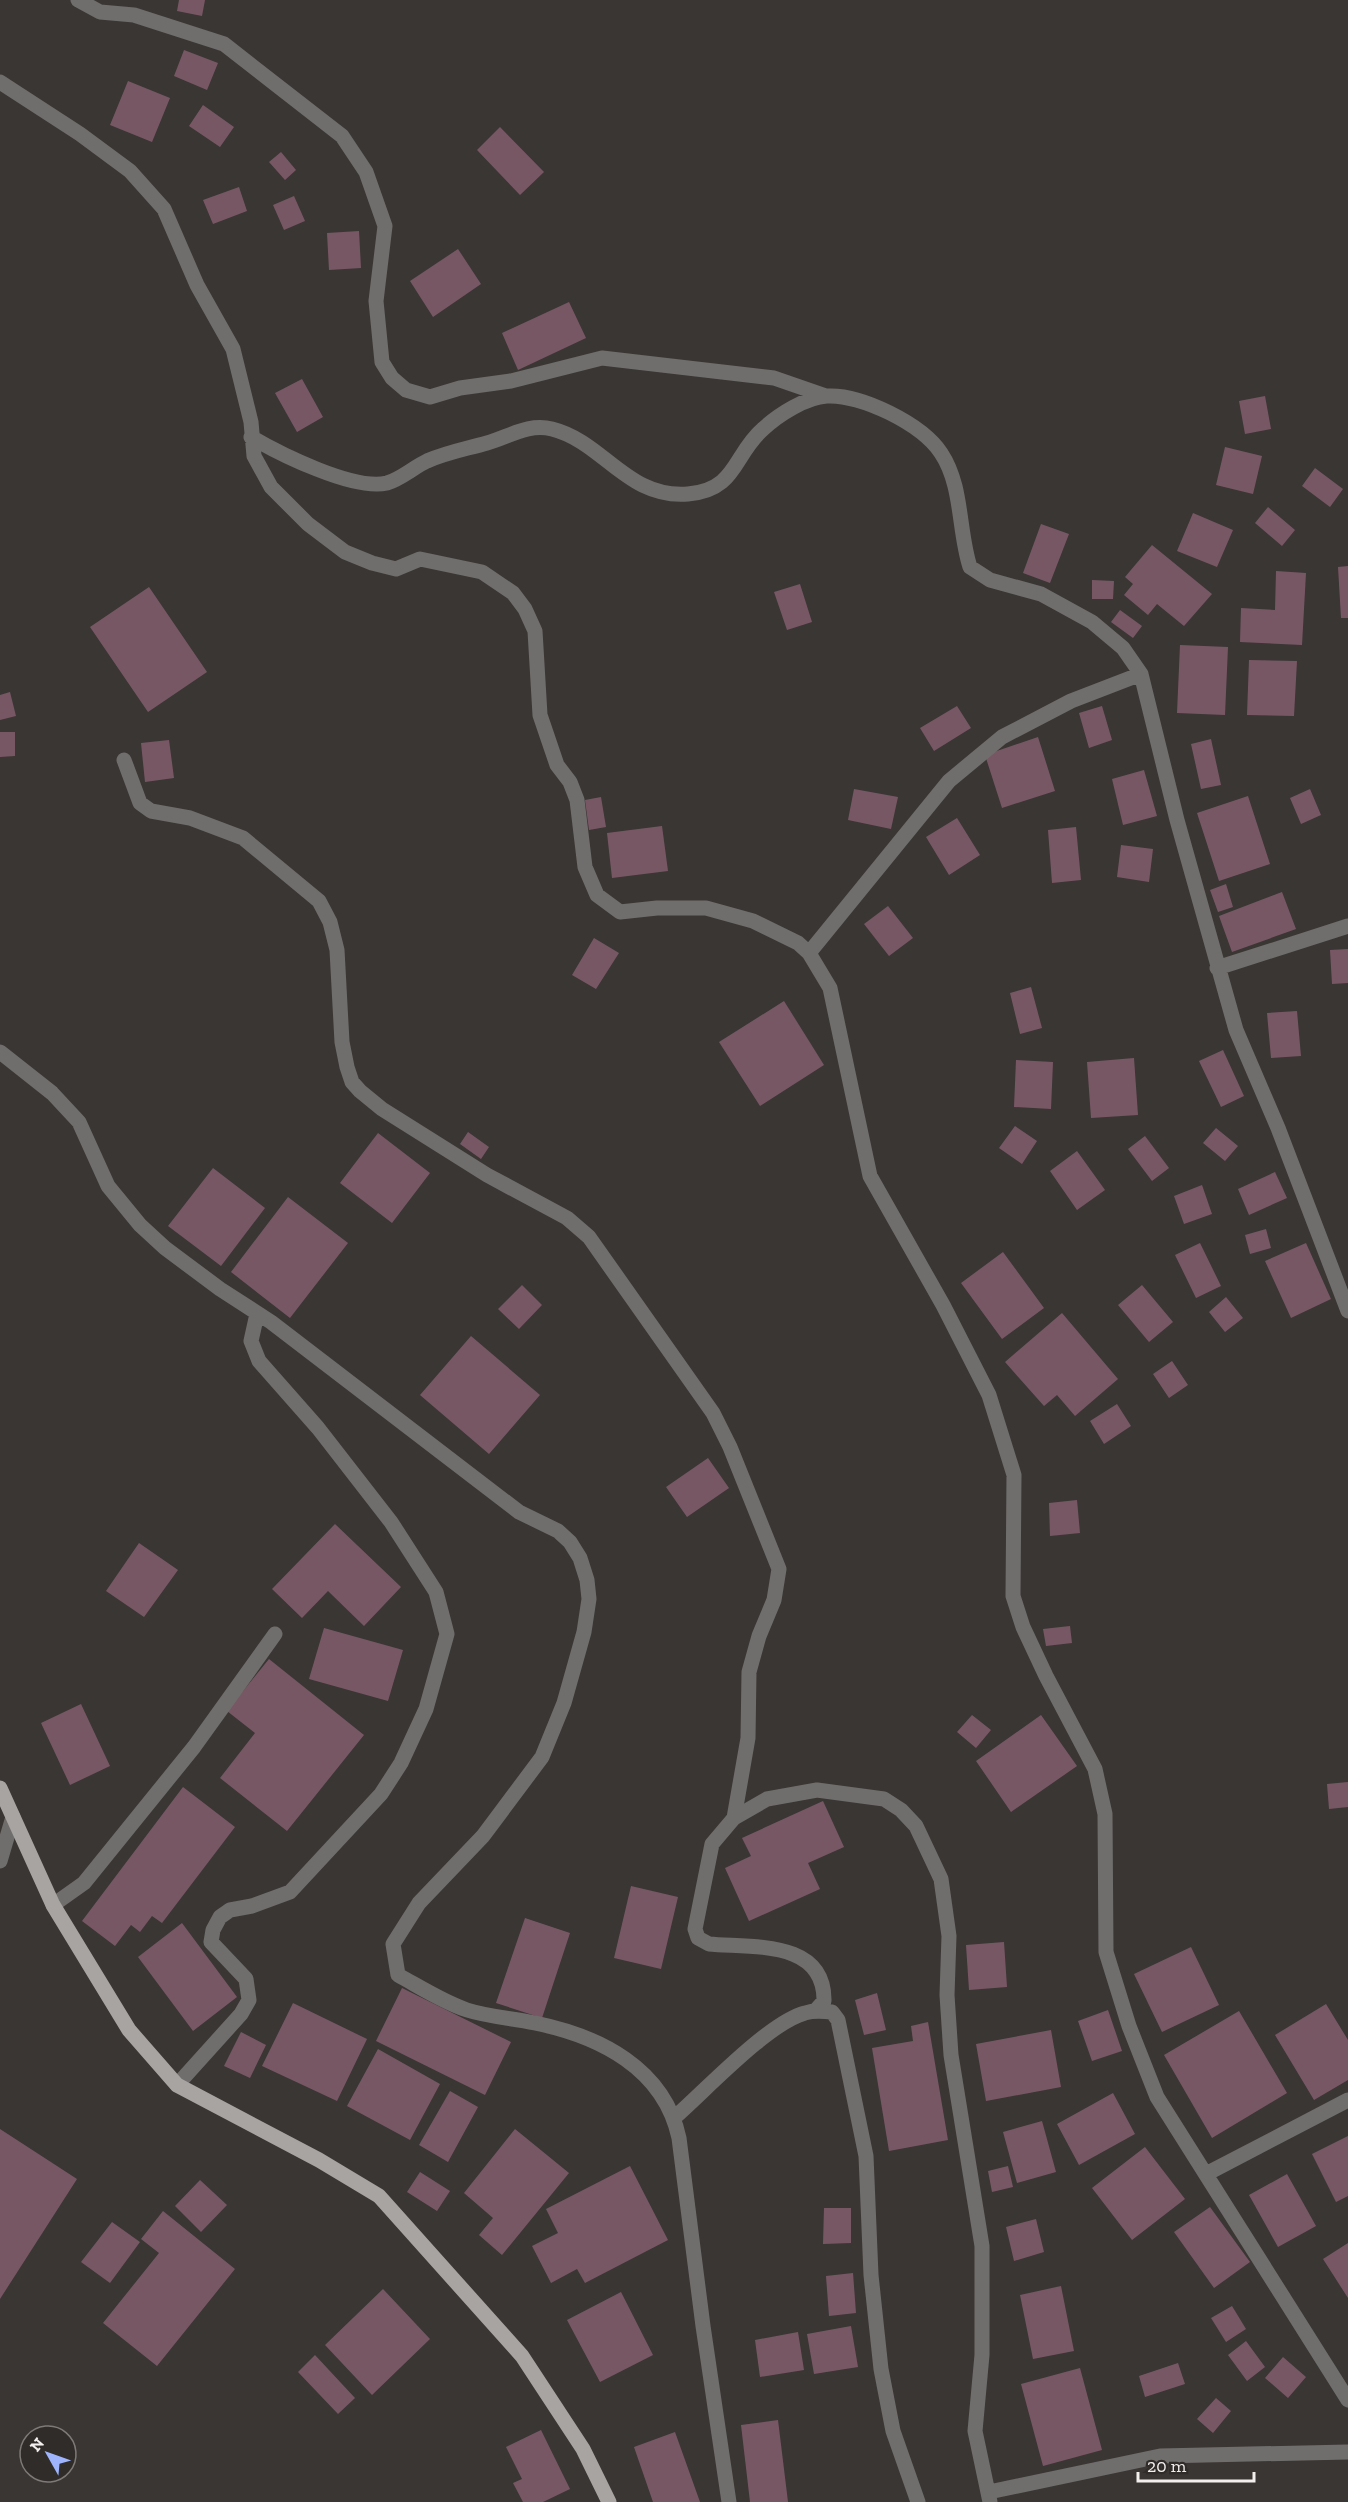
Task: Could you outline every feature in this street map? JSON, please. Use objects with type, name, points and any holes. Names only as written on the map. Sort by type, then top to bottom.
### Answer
[{"type":"main road","points":[[0,1788],[53,1905],[129,2030],[177,2085],[319,2160],[379,2196],[522,2356],[583,2449],[609,2502]]},
{"type":"street","points":[[78,0],[100,12],[134,15],[224,44],[342,136],[366,172],[385,226],[376,301],[382,362],[392,378],[406,390],[430,397],[460,388],[511,381],[602,357],[774,378],[826,396],[853,400],[892,413],[940,452],[953,479],[970,567],[990,580],[1041,594],[1092,622],[1123,648],[1141,674],[1217,968],[1236,1030],[1278,1128],[1348,1311]]},
{"type":"street","points":[[0,82],[80,134],[130,171],[164,209],[197,285],[233,349],[251,422],[254,456],[271,487],[308,524],[345,552],[396,569],[420,559],[474,569],[513,593],[525,609],[535,631],[540,715],[557,765],[570,782],[577,800],[585,867],[597,895],[607,905],[620,912],[657,908],[706,908],[753,921],[798,943],[809,953],[830,988],[870,1176],[943,1305],[989,1395],[1014,1475],[1013,1596],[1023,1627],[1046,1676],[1095,1769],[1102,1803],[1106,1952],[1129,2026],[1157,2097],[1348,2400]]},
{"type":"street","points":[[251,437],[307,465],[356,482],[386,483],[425,462],[461,448],[487,443],[525,428],[552,429],[577,440],[638,484],[661,492],[688,494],[716,488],[732,474],[762,429],[807,401],[826,396]]},
{"type":"street","points":[[809,953],[949,781],[1002,737],[1071,701],[1141,674]]},
{"type":"street","points":[[124,760],[140,803],[151,811],[190,818],[243,838],[319,902],[330,922],[337,950],[342,1042],[352,1082],[382,1109],[487,1175],[567,1218],[589,1238],[712,1413],[730,1447],[779,1569],[774,1600],[759,1636],[750,1672],[747,1738],[734,1818]]},
{"type":"street","points":[[1217,968],[1348,926]]},
{"type":"street","points":[[0,1052],[52,1093],[80,1122],[108,1186],[140,1225],[165,1248],[257,1314],[519,1512],[558,1531],[570,1542],[580,1558],[587,1580],[589,1599],[584,1632],[564,1702],[542,1757],[483,1836],[419,1903],[393,1944],[398,1974],[468,2010],[537,2024],[584,2037],[610,2048],[641,2069],[663,2093],[675,2117],[729,2502]]},
{"type":"street","points":[[177,2085],[241,2014],[249,2000],[246,1979],[211,1942],[216,1924],[230,1910],[252,1906],[290,1892],[381,1794],[401,1763],[426,1709],[439,1671],[447,1634],[436,1592],[391,1522],[318,1428],[259,1361],[251,1341],[257,1314]]},
{"type":"street","points":[[53,1905],[70,1895],[98,1865],[194,1747],[275,1634]]},
{"type":"street","points":[[816,2010],[824,2001],[825,1988],[819,1976],[805,1961],[784,1949],[709,1944],[698,1938],[695,1929],[712,1844],[734,1818],[767,1799],[817,1790],[884,1799],[901,1810],[916,1826],[941,1879],[948,1936],[947,1995],[951,2055],[982,2246],[982,2355],[975,2431],[990,2497],[1160,2456],[1348,2452]]},
{"type":"street","points":[[0,1861],[13,1817]]},
{"type":"street","points":[[675,2117],[751,2048],[788,2020],[816,2010],[832,2012],[838,2020],[867,2156],[871,2275],[881,2369],[893,2431],[918,2502]]},
{"type":"street","points":[[1206,2174],[1348,2100]]},
{"type":"building","points":[[179,0],[205,0],[202,16],[177,11]]},
{"type":"building","points":[[184,50],[218,63],[207,90],[174,76]]},
{"type":"building","points":[[128,81],[170,98],[152,142],[110,125]]},
{"type":"building","points":[[203,105],[234,127],[220,147],[189,126]]},
{"type":"building","points":[[500,127],[544,172],[520,195],[477,150]]},
{"type":"building","points":[[281,152],[296,170],[285,180],[269,162]]},
{"type":"building","points":[[239,187],[247,211],[213,224],[203,200]]},
{"type":"building","points":[[294,196],[305,221],[284,230],[273,205]]},
{"type":"building","points":[[359,231],[361,268],[329,270],[327,233]]},
{"type":"building","points":[[458,249],[481,284],[433,317],[410,281]]},
{"type":"building","points":[[569,302],[586,338],[518,370],[502,333]]},
{"type":"building","points":[[302,379],[323,417],[297,432],[275,393]]},
{"type":"building","points":[[1265,396],[1271,429],[1245,434],[1239,401]]},
{"type":"building","points":[[1225,447],[1262,456],[1253,494],[1216,485]]},
{"type":"building","points":[[1315,468],[1343,489],[1330,507],[1302,486]]},
{"type":"building","points":[[1268,507],[1295,530],[1282,546],[1255,523]]},
{"type":"building","points":[[1193,513],[1233,530],[1217,567],[1177,551]]},
{"type":"building","points":[[1041,524],[1069,534],[1050,583],[1023,573]]},
{"type":"building","points":[[1152,545],[1212,594],[1184,626],[1157,604],[1148,615],[1124,595],[1133,584],[1125,577]]},
{"type":"building","points":[[1348,566],[1348,618],[1341,618],[1338,567]]},
{"type":"building","points":[[1276,571],[1306,573],[1302,645],[1240,642],[1241,608],[1275,610]]},
{"type":"building","points":[[1092,580],[1114,581],[1113,599],[1092,599]]},
{"type":"building","points":[[800,584],[812,622],[787,630],[774,592]]},
{"type":"building","points":[[149,587],[207,672],[148,712],[90,627]]},
{"type":"building","points":[[1120,610],[1142,626],[1133,638],[1111,622]]},
{"type":"building","points":[[1180,645],[1228,647],[1225,715],[1177,713]]},
{"type":"building","points":[[1249,660],[1297,661],[1294,716],[1247,715]]},
{"type":"building","points":[[10,692],[16,716],[0,720],[0,695]]},
{"type":"building","points":[[957,706],[971,728],[934,751],[920,728]]},
{"type":"building","points":[[1102,706],[1112,740],[1089,748],[1079,713]]},
{"type":"building","points":[[0,732],[15,732],[15,756],[0,757]]},
{"type":"building","points":[[1038,737],[1055,791],[1002,808],[985,755]]},
{"type":"building","points":[[1211,739],[1221,785],[1201,789],[1191,744]]},
{"type":"building","points":[[169,740],[174,778],[145,782],[141,743]]},
{"type":"building","points":[[1144,770],[1157,816],[1123,825],[1112,779]]},
{"type":"building","points":[[854,789],[898,797],[891,829],[848,820]]},
{"type":"building","points":[[1310,789],[1321,815],[1301,824],[1290,798]]},
{"type":"building","points":[[1248,796],[1270,864],[1219,881],[1197,813]]},
{"type":"building","points":[[601,797],[606,827],[589,830],[585,800]]},
{"type":"building","points":[[957,818],[980,855],[949,875],[926,837]]},
{"type":"building","points":[[662,826],[668,871],[612,878],[607,833]]},
{"type":"building","points":[[1076,827],[1081,880],[1052,883],[1048,830]]},
{"type":"building","points":[[1121,845],[1153,849],[1149,882],[1117,877]]},
{"type":"building","points":[[1226,884],[1233,907],[1218,912],[1210,890]]},
{"type":"building","points":[[1282,892],[1296,929],[1232,952],[1219,916]]},
{"type":"building","points":[[888,906],[913,938],[889,956],[864,924]]},
{"type":"building","points":[[594,938],[619,953],[596,989],[572,975]]},
{"type":"building","points":[[1348,949],[1348,983],[1332,984],[1330,950]]},
{"type":"building","points":[[1031,987],[1042,1028],[1020,1034],[1010,993]]},
{"type":"building","points":[[784,1001],[824,1065],[760,1106],[719,1042]]},
{"type":"building","points":[[1297,1011],[1301,1056],[1271,1058],[1267,1013]]},
{"type":"building","points":[[1223,1050],[1244,1096],[1221,1107],[1199,1061]]},
{"type":"building","points":[[1134,1058],[1138,1115],[1091,1118],[1087,1062]]},
{"type":"building","points":[[1016,1060],[1053,1062],[1051,1109],[1014,1107]]},
{"type":"building","points":[[1015,1126],[1037,1141],[1022,1164],[999,1148]]},
{"type":"building","points":[[1216,1128],[1238,1146],[1225,1161],[1203,1143]]},
{"type":"building","points":[[468,1132],[489,1147],[481,1159],[460,1144]]},
{"type":"building","points":[[378,1133],[430,1173],[392,1223],[340,1183]]},
{"type":"building","points":[[1145,1136],[1169,1168],[1152,1181],[1128,1149]]},
{"type":"building","points":[[1077,1151],[1105,1190],[1077,1210],[1050,1171]]},
{"type":"building","points":[[213,1168],[265,1208],[221,1266],[168,1226]]},
{"type":"building","points":[[1275,1172],[1287,1198],[1249,1215],[1238,1189]]},
{"type":"building","points":[[1202,1185],[1212,1214],[1184,1224],[1174,1196]]},
{"type":"building","points":[[288,1197],[348,1243],[290,1318],[231,1272]]},
{"type":"building","points":[[1266,1229],[1271,1248],[1250,1254],[1245,1235]]},
{"type":"building","points":[[1200,1243],[1221,1286],[1196,1298],[1175,1255]]},
{"type":"building","points":[[1306,1243],[1331,1299],[1291,1318],[1265,1261]]},
{"type":"building","points":[[1003,1252],[1044,1308],[1002,1339],[961,1283]]},
{"type":"building","points":[[522,1285],[542,1305],[519,1329],[498,1309]]},
{"type":"building","points":[[1142,1285],[1173,1322],[1149,1342],[1118,1305]]},
{"type":"building","points":[[1226,1297],[1243,1318],[1225,1332],[1209,1312]]},
{"type":"building","points":[[1062,1313],[1118,1379],[1075,1416],[1057,1395],[1044,1406],[1005,1362]]},
{"type":"building","points":[[471,1336],[540,1395],[489,1454],[420,1395]]},
{"type":"building","points":[[1172,1361],[1188,1385],[1169,1398],[1153,1374]]},
{"type":"building","points":[[1117,1404],[1131,1426],[1104,1444],[1090,1421]]},
{"type":"building","points":[[708,1458],[729,1488],[687,1517],[666,1487]]},
{"type":"building","points":[[1077,1500],[1080,1533],[1050,1536],[1049,1503]]},
{"type":"building","points":[[335,1524],[401,1587],[364,1626],[328,1591],[302,1618],[272,1589]]},
{"type":"building","points":[[139,1543],[178,1570],[144,1617],[106,1591]]},
{"type":"building","points":[[1070,1626],[1072,1643],[1046,1646],[1043,1629]]},
{"type":"building","points":[[324,1628],[403,1650],[388,1701],[309,1679]]},
{"type":"building","points":[[269,1659],[364,1735],[287,1831],[220,1778],[255,1733],[227,1711]]},
{"type":"building","points":[[81,1704],[110,1766],[70,1785],[41,1723]]},
{"type":"building","points":[[972,1715],[991,1730],[976,1748],[957,1732]]},
{"type":"building","points":[[1041,1715],[1077,1766],[1011,1812],[976,1761]]},
{"type":"building","points":[[1348,1782],[1348,1807],[1329,1809],[1327,1784]]},
{"type":"building","points":[[183,1787],[235,1827],[162,1923],[152,1916],[140,1932],[131,1925],[115,1946],[82,1921]]},
{"type":"building","points":[[823,1801],[844,1847],[808,1863],[820,1889],[749,1921],[725,1868],[751,1856],[742,1838]]},
{"type":"building","points":[[631,1886],[678,1897],[661,1969],[614,1958]]},
{"type":"building","points":[[525,1918],[570,1933],[542,2018],[496,2003]]},
{"type":"building","points":[[182,1923],[237,1997],[193,2031],[138,1957]]},
{"type":"building","points":[[1004,1942],[1007,1987],[969,1990],[966,1945]]},
{"type":"building","points":[[1191,1947],[1219,2005],[1162,2032],[1134,1974]]},
{"type":"building","points":[[402,1988],[511,2042],[485,2095],[376,2041]]},
{"type":"building","points":[[877,1993],[886,2030],[864,2035],[855,2000]]},
{"type":"building","points":[[293,2003],[367,2039],[337,2101],[262,2066]]},
{"type":"building","points":[[1326,2004],[1348,2040],[1348,2080],[1314,2100],[1275,2035]]},
{"type":"building","points":[[1108,2010],[1122,2051],[1092,2061],[1078,2021]]},
{"type":"building","points":[[1239,2011],[1287,2093],[1212,2138],[1164,2055]]},
{"type":"building","points":[[928,2022],[948,2140],[889,2151],[872,2048],[913,2041],[911,2026]]},
{"type":"building","points":[[1051,2030],[1061,2087],[986,2101],[976,2044]]},
{"type":"building","points":[[241,2032],[266,2045],[250,2078],[224,2066]]},
{"type":"building","points":[[378,2049],[440,2084],[410,2140],[347,2106]]},
{"type":"building","points":[[450,2091],[478,2107],[448,2162],[419,2145]]},
{"type":"building","points":[[1113,2093],[1135,2134],[1079,2165],[1057,2124]]},
{"type":"building","points":[[1042,2121],[1056,2172],[1017,2183],[1003,2132]]},
{"type":"building","points":[[0,2129],[77,2179],[0,2299]]},
{"type":"building","points":[[515,2129],[569,2173],[502,2255],[479,2235],[493,2218],[464,2193]]},
{"type":"building","points":[[1348,2136],[1348,2196],[1336,2202],[1312,2154]]},
{"type":"building","points":[[1145,2147],[1185,2199],[1132,2240],[1092,2188]]},
{"type":"building","points":[[630,2166],[668,2240],[585,2283],[577,2269],[551,2283],[532,2246],[558,2233],[546,2209]]},
{"type":"building","points":[[1008,2166],[1013,2187],[992,2192],[988,2171]]},
{"type":"building","points":[[420,2172],[450,2191],[437,2211],[407,2192]]},
{"type":"building","points":[[1287,2174],[1316,2226],[1278,2247],[1249,2195]]},
{"type":"building","points":[[200,2180],[227,2205],[201,2232],[175,2206]]},
{"type":"building","points":[[1210,2207],[1250,2262],[1214,2288],[1174,2232]]},
{"type":"building","points":[[824,2208],[851,2208],[851,2243],[823,2244]]},
{"type":"building","points":[[163,2211],[235,2269],[157,2366],[103,2323],[159,2253],[141,2239]]},
{"type":"building","points":[[1036,2219],[1044,2252],[1014,2261],[1006,2227]]},
{"type":"building","points":[[112,2222],[140,2242],[110,2283],[81,2262]]},
{"type":"building","points":[[1348,2243],[1348,2298],[1323,2259]]},
{"type":"building","points":[[853,2273],[856,2313],[829,2316],[826,2276]]},
{"type":"building","points":[[1061,2286],[1074,2351],[1033,2359],[1020,2295]]},
{"type":"building","points":[[383,2289],[430,2339],[372,2395],[325,2345]]},
{"type":"building","points":[[621,2292],[653,2355],[600,2382],[567,2320]]},
{"type":"building","points":[[1232,2306],[1246,2329],[1226,2342],[1211,2318]]},
{"type":"building","points":[[851,2326],[858,2367],[814,2374],[807,2334]]},
{"type":"building","points":[[798,2332],[804,2370],[760,2377],[755,2340]]},
{"type":"building","points":[[1246,2341],[1265,2367],[1247,2381],[1228,2355]]},
{"type":"building","points":[[315,2355],[355,2398],[338,2414],[298,2372]]},
{"type":"building","points":[[1283,2357],[1306,2377],[1288,2398],[1265,2378]]},
{"type":"building","points":[[1178,2363],[1185,2384],[1145,2397],[1139,2376]]},
{"type":"building","points":[[1080,2368],[1102,2450],[1043,2466],[1021,2384]]},
{"type":"building","points":[[1216,2398],[1231,2411],[1213,2433],[1197,2419]]},
{"type":"building","points":[[778,2420],[788,2502],[750,2502],[741,2425]]},
{"type":"building","points":[[541,2430],[570,2489],[543,2502],[523,2502],[513,2483],[522,2479],[506,2447]]},
{"type":"building","points":[[675,2432],[700,2502],[653,2502],[634,2447]]}]
